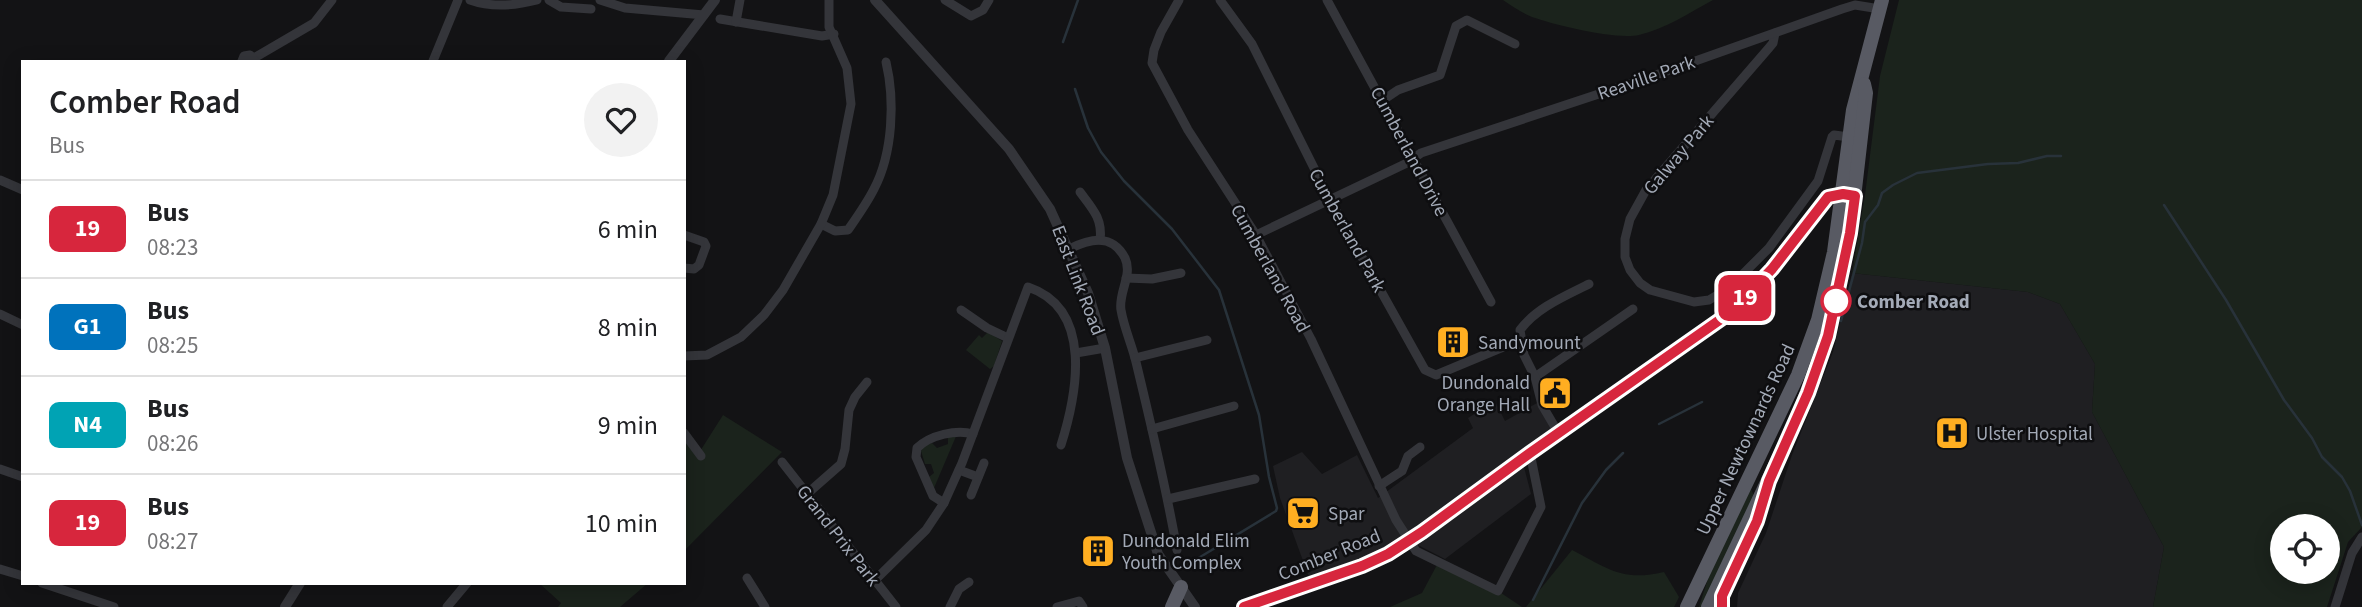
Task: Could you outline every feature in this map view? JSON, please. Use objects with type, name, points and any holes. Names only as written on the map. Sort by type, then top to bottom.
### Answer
[{"type":"highway","name":"Upper Newtownards Road","points":[[1708,607],[1808,393],[1828,336],[1850,233],[1845,169],[1853,110],[1881,5]]},
{"type":"highway","name":"Upper Newtownards Road","points":[[1687,607],[1807,351],[1827,289],[1838,229],[1849,195],[1866,93],[1863,77]]},
{"type":"highway","name":"Comber Road","points":[[1815,216],[1815,208],[1845,169]]},
{"type":"highway","name":"Comber Road","points":[[1244,607],[1362,566],[1408,541],[1731,312],[1772,269],[1828,197],[1849,195]]},
{"type":"highway","points":[[1815,216],[1834,219],[1838,229]]},
{"type":"highway","points":[[1172,607],[1181,587]]},
{"type":"street","points":[[255,60],[313,23],[332,0]]},
{"type":"street","points":[[433,60],[458,0]]},
{"type":"street","points":[[470,0],[485,6],[519,5],[537,0]]},
{"type":"street","points":[[549,0],[561,8],[592,9]]},
{"type":"street","points":[[600,0],[704,15]]},
{"type":"street","points":[[670,60],[715,0]]},
{"type":"street","points":[[736,22],[740,0]]},
{"type":"street","points":[[686,356],[706,355],[741,337],[764,315],[783,290],[821,224],[833,195],[851,104],[847,68],[829,27],[829,0]]},
{"type":"street","points":[[945,0],[971,16],[983,10],[989,0]]},
{"type":"street","name":"Cumberland Road","points":[[1179,0],[1161,32],[1152,63],[1188,130],[1256,235],[1311,339],[1379,486],[1408,541]]},
{"type":"street","name":"Cumberland Park","points":[[1220,0],[1252,44],[1330,200],[1425,370],[1436,375],[1520,340]]},
{"type":"street","name":"Cumberland Drive","points":[[1327,0],[1491,302]]},
{"type":"street","name":"East Link Road","points":[[879,1],[1009,149],[1049,209],[1088,293],[1105,348],[1127,458],[1158,554],[1195,607]]},
{"type":"street","name":"Reaville Park","points":[[1256,235],[1421,153],[1855,5],[1881,5]]},
{"type":"street","points":[[720,19],[822,36],[834,34]]},
{"type":"street","points":[[1383,100],[1398,90],[1440,75],[1456,26],[1461,21],[1467,20],[1516,44]]},
{"type":"street","name":"Galway Park","points":[[1775,33],[1773,43],[1641,197],[1630,219],[1625,239],[1625,257],[1630,270],[1640,283],[1668,297],[1694,303],[1709,300],[1719,294],[1747,273],[1769,248],[1818,181],[1832,137],[1849,137]]},
{"type":"street","points":[[821,224],[835,231],[848,230],[876,187],[890,133],[891,84],[886,62]]},
{"type":"street","points":[[0,180],[21,189]]},
{"type":"street","points":[[1080,192],[1098,216],[1101,225],[1100,240]]},
{"type":"street","points":[[686,236],[704,242],[706,246],[699,265],[694,269],[686,268]]},
{"type":"street","points":[[1069,249],[1085,242],[1100,240],[1118,248],[1126,259],[1126,278],[1120,309],[1152,429],[1177,550]]},
{"type":"street","points":[[1126,278],[1152,279],[1181,272]]},
{"type":"street","points":[[1559,434],[1542,405],[1535,377],[1524,355],[1520,330],[1527,320],[1589,284]]},
{"type":"street","points":[[874,581],[926,530],[944,503],[1028,287],[1048,296],[1058,305],[1070,330],[1076,352],[1075,393],[1061,445]]},
{"type":"street","points":[[1535,377],[1633,309]]},
{"type":"street","points":[[961,310],[987,328],[1008,338]]},
{"type":"street","points":[[0,314],[21,324]]},
{"type":"street","points":[[1135,358],[1207,340]]},
{"type":"street","points":[[1076,352],[1105,348]]},
{"type":"street","points":[[808,493],[841,464],[849,410],[867,382]]},
{"type":"street","points":[[1152,429],[1234,406]]},
{"type":"street","points":[[944,503],[933,496],[916,457],[917,448],[957,430],[973,434]]},
{"type":"street","points":[[686,436],[701,456]]},
{"type":"street","points":[[1379,486],[1402,471],[1408,456],[1420,447]]},
{"type":"street","points":[[1408,541],[1416,551],[1498,591],[1541,507],[1530,453]]},
{"type":"street","name":"Grand Prix Park","points":[[782,462],[896,607]]},
{"type":"street","points":[[971,495],[984,463]]},
{"type":"street","points":[[0,469],[21,476]]},
{"type":"street","points":[[959,470],[978,477]]},
{"type":"street","points":[[1168,499],[1255,479]]},
{"type":"street","points":[[2335,607],[2351,552],[2362,537]]},
{"type":"street","points":[[0,569],[21,575]]},
{"type":"street","points":[[747,578],[765,607]]},
{"type":"street","points":[[950,607],[959,589],[970,582]]},
{"type":"street","points":[[48,585],[108,607]]},
{"type":"street","points":[[285,607],[299,585]]},
{"type":"street","points":[[447,607],[465,585]]},
{"type":"street","points":[[1057,607],[1073,601],[1079,601],[1083,607]]},
{"type":"shaded area","points":[[1503,0],[1713,0],[1658,29],[1628,36],[1585,31],[1542,20],[1525,14]]},
{"type":"shaded area","points":[[1899,0],[2362,0],[2362,527],[2348,542],[2340,567],[2340,514],[2270,514],[2270,584],[2334,584],[2327,607],[2153,607],[2164,547],[2092,412],[2095,364],[2060,304],[2028,292],[1852,273],[1880,76]]},
{"type":"shaded area","name":"Ulster Hospital","points":[[1852,273],[2028,292],[2060,304],[2095,364],[2092,412],[2164,547],[2153,607],[1737,607],[1738,593],[1766,533],[1792,455],[1833,352]]},
{"type":"shaded area","points":[[988,332],[1002,341],[994,366],[990,369],[966,350],[979,335],[982,338]]},
{"type":"shaded area","points":[[1495,401],[1505,421],[1537,403],[1554,433],[1391,547],[1309,577],[1280,498],[1273,466],[1302,452],[1322,474],[1357,455],[1378,498],[1473,428],[1468,418]]},
{"type":"shaded area","points":[[723,415],[782,452],[686,549],[686,440],[697,456]]},
{"type":"shaded area","points":[[957,434],[934,488],[929,477],[934,473],[931,464],[925,464],[921,451],[925,445],[932,443],[937,448],[948,444],[948,437]]},
{"type":"shaded area","points":[[1524,467],[1531,494],[1445,559],[1416,544]]},
{"type":"shaded area","points":[[1751,489],[1754,496],[1703,607],[1699,607],[1710,572]]},
{"type":"shaded area","points":[[1572,550],[1615,572],[1649,575],[1664,572],[1679,597],[1674,607],[1526,607]]},
{"type":"shaded area","points":[[1438,563],[1498,591],[1522,607],[1390,607],[1422,593]]},
{"type":"shaded area","points":[[541,585],[646,585],[620,607],[558,607],[561,603]]},
{"type":"waterway","points":[[1063,42],[1078,0]]},
{"type":"waterway","points":[[1075,89],[1088,128],[1101,152],[1124,181],[1172,229],[1219,290],[1259,415],[1276,511],[1187,565]]},
{"type":"waterway","points":[[1841,321],[1865,222],[1878,205],[1882,193],[1917,173],[2061,156]]},
{"type":"waterway","points":[[2164,205],[2226,300],[2284,400],[2312,438],[2322,457],[2342,477],[2362,525]]},
{"type":"waterway","points":[[1659,424],[1702,402]]},
{"type":"waterway","points":[[1533,600],[1582,503],[1606,470],[1623,453]]},
{"type":"bus line","name":"19","points":[[1244,607],[1362,566],[1388,554],[1422,532],[1731,312],[1772,269],[1828,197],[1843,194],[1855,196],[1828,336],[1808,393],[1769,481],[1757,521],[1722,596],[1722,607]]},
{"type":"place","name":"Comber Road","points":[[1836,301]]},
{"type":"place","name":"Sandymount","points":[[1453,342]]},
{"type":"place","name":"Dundonald Orange Hall","points":[[1555,393]]},
{"type":"place","name":"Ulster Hospital","points":[[1952,433]]},
{"type":"place","name":"Spar","points":[[1303,513]]},
{"type":"place","name":"Dundonald Elim Youth Complex","points":[[1098,551]]}]
